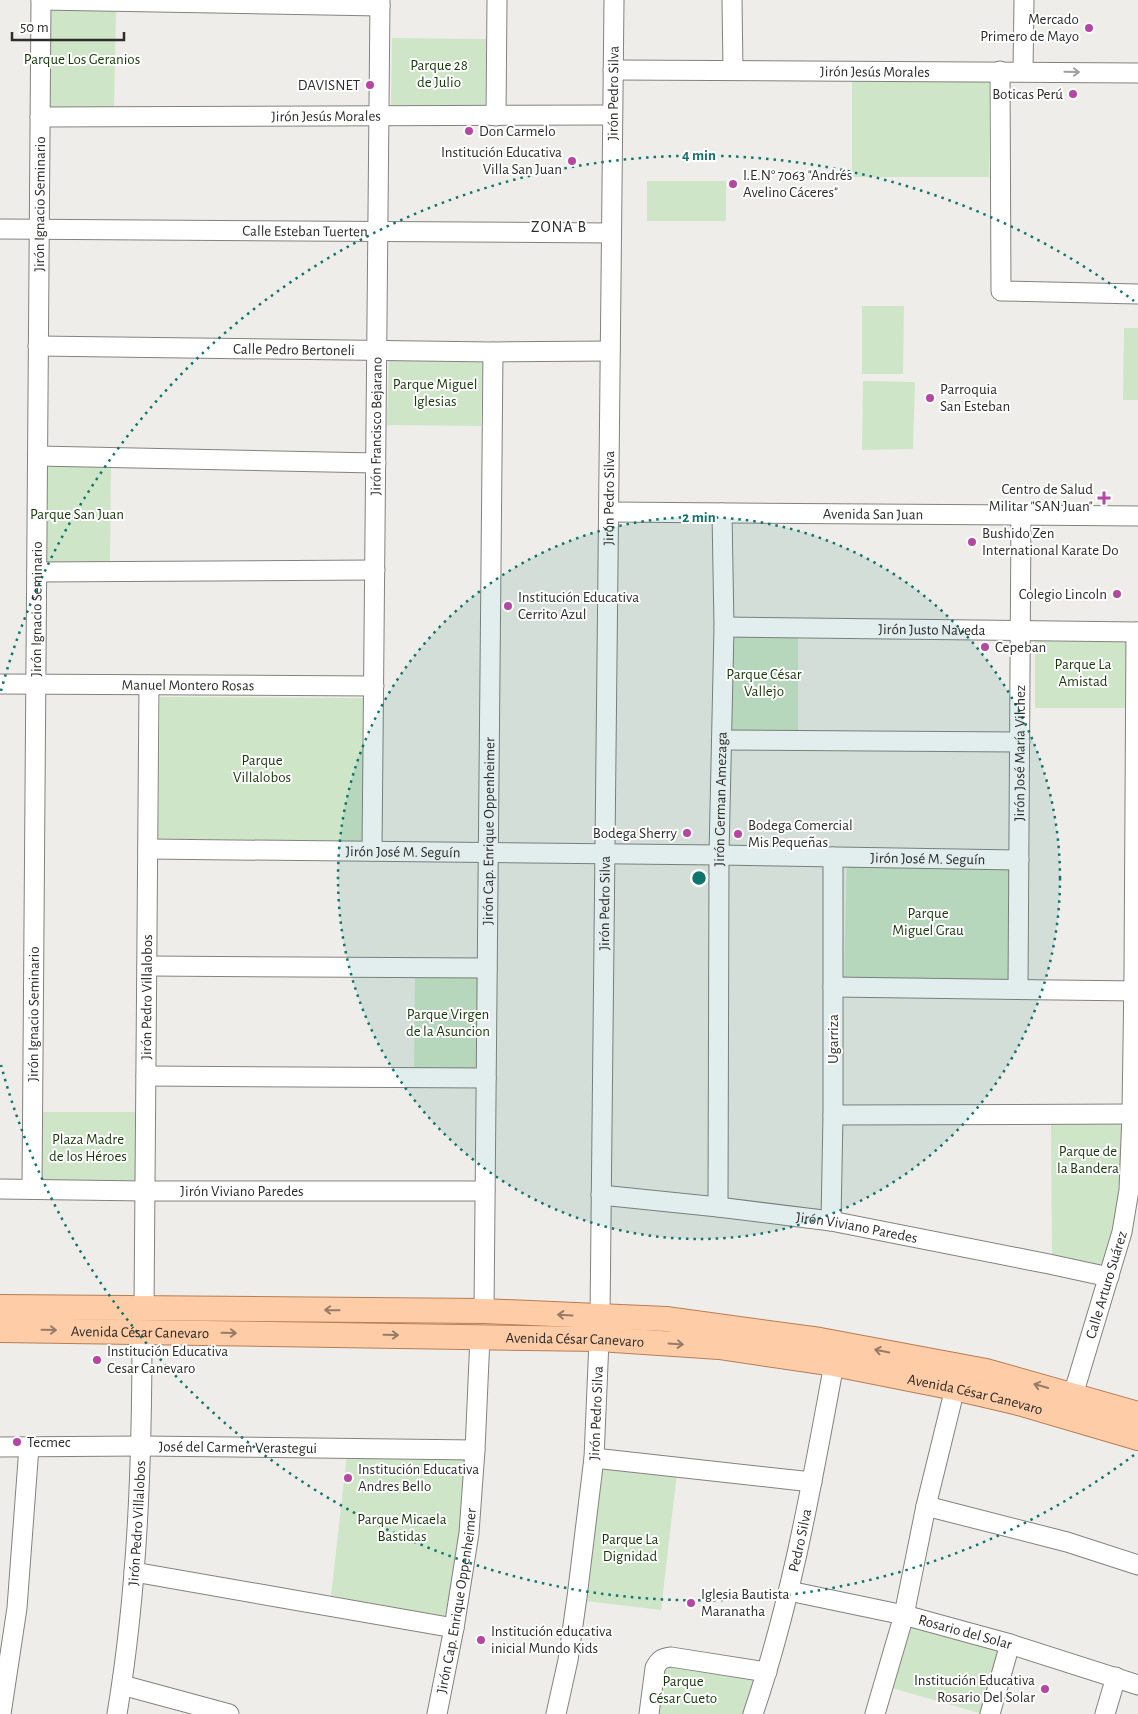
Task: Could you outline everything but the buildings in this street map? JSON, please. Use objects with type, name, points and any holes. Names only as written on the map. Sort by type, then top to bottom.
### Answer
[{"type":"main road","name":"Avenida César Canevaro","points":[[0,1307],[143,1320],[480,1337],[600,1328],[666,1319],[820,1340],[986,1371],[1138,1414]]},
{"type":"main road","name":"Avenida César Canevaro","points":[[0,1330],[143,1320],[484,1311],[834,1364],[1015,1402],[1138,1438]]},
{"type":"street","points":[[41,0],[380,3]]},
{"type":"street","name":"Jirón Ignacio Seminario","points":[[32,1189],[41,0]]},
{"type":"street","points":[[496,116],[497,0]]},
{"type":"street","name":"Jirón Pedro Silva","points":[[556,1714],[568,1660],[594,1458],[600,1328],[609,512],[610,234],[614,0]]},
{"type":"street","points":[[732,0],[733,70]]},
{"type":"street","points":[[1023,72],[1024,0]]},
{"type":"street","name":"Jirón Francisco Bejarano","points":[[372,851],[380,3]]},
{"type":"street","name":"Jirón Jesús Morales","points":[[613,70],[1138,73]]},
{"type":"street","points":[[1000,71],[1001,291],[1138,294]]},
{"type":"street","name":"Jirón Jesús Morales","points":[[40,117],[612,115]]},
{"type":"street","name":"Calle Esteban Tuerten","points":[[0,229],[610,234]]},
{"type":"street","name":"Calle Pedro Bertoneli","points":[[38,346],[493,352],[610,350]]},
{"type":"street","name":"Jirón Cap. Enrique Oppenheimer","points":[[484,1311],[493,352]]},
{"type":"street","points":[[38,456],[376,463]]},
{"type":"street","name":"Avenida San Juan","points":[[609,512],[1138,516]]},
{"type":"street","name":"Jirón German Amezaga","points":[[718,1207],[719,854],[724,628],[722,513]]},
{"type":"street","name":"Jirón José María Vilchez","points":[[1018,989],[1021,516]]},
{"type":"street","points":[[37,572],[375,570]]},
{"type":"street","name":"Jirón Justo Naveda","points":[[724,628],[1137,632]]},
{"type":"street","name":"Calle Arturo Suárez","points":[[1073,1395],[1127,1210],[1136,991],[1137,632]]},
{"type":"street","name":"Manuel Montero Rosas","points":[[0,684],[374,686]]},
{"type":"street","name":"Jirón Pedro Villalobos","points":[[117,1714],[122,1685],[134,1572],[142,1446],[149,685]]},
{"type":"street","points":[[722,740],[1020,742]]},
{"type":"street","name":"Jirón José M. Seguín","points":[[148,849],[719,854],[1019,860]]},
{"type":"street","name":"Ugarriza","points":[[831,1221],[834,857]]},
{"type":"street","points":[[147,966],[487,968]]},
{"type":"street","points":[[833,987],[1136,991]]},
{"type":"street","points":[[146,1076],[486,1078]]},
{"type":"street","points":[[833,1115],[1132,1114]]},
{"type":"street","name":"Jirón Viviano Paredes","points":[[0,1189],[486,1191]]},
{"type":"street","name":"Jirón Viviano Paredes","points":[[601,1195],[831,1221],[1109,1277]]},
{"type":"street","name":"Jirón Cap. Enrique Oppenheimer","points":[[437,1714],[454,1628],[469,1532],[480,1337]]},
{"type":"street","name":"Pedro Silva","points":[[753,1714],[790,1591],[834,1364]]},
{"type":"street","points":[[875,1714],[904,1615],[926,1506],[955,1388]]},
{"type":"street","name":"José del Carmen Verastegui","points":[[0,1447],[142,1446],[475,1450]]},
{"type":"street","points":[[1,1714],[17,1608],[29,1447]]},
{"type":"street","points":[[594,1458],[812,1482]]},
{"type":"street","points":[[926,1506],[1067,1542],[1138,1564]]},
{"type":"street","points":[[134,1572],[454,1628]]},
{"type":"street","name":"Rosario del Solar","points":[[790,1591],[904,1615],[1010,1644],[1138,1685]]},
{"type":"street","points":[[990,1714],[1010,1644]]},
{"type":"street","points":[[649,1714],[655,1668],[661,1660],[671,1657],[767,1672]]},
{"type":"street","points":[[1105,1714],[1116,1677]]},
{"type":"street","points":[[122,1685],[229,1714]]},
{"type":"green space","name":"Parque Los Geranios","points":[[49,9],[116,10],[114,109],[48,108]]},
{"type":"green space","name":"Parque 28 de Julio","points":[[392,38],[487,39],[485,109],[391,108]]},
{"type":"green space","points":[[852,81],[989,82],[989,177],[852,177]]},
{"type":"green space","points":[[647,181],[726,181],[726,221],[647,221]]},
{"type":"green space","points":[[862,306],[904,306],[903,374],[862,374]]},
{"type":"green space","points":[[1124,328],[1138,328],[1138,400],[1123,400]]},
{"type":"green space","name":"Parque Miguel Iglesias","points":[[389,358],[483,360],[481,426],[387,425]]},
{"type":"green space","points":[[863,381],[915,382],[913,449],[862,450]]},
{"type":"green space","name":"Parque San Juan","points":[[44,464],[111,464],[110,563],[43,563]]},
{"type":"green space","name":"Parque César Vallejo","points":[[731,635],[798,635],[798,731],[730,730]]},
{"type":"green space","name":"Parque La Amistad","points":[[1035,637],[1131,637],[1131,708],[1035,708]]},
{"type":"green space","name":"Parque Villalobos","points":[[160,697],[367,698],[365,841],[158,839]]},
{"type":"green space","name":"Parque Miguel Grau","points":[[847,863],[1012,866],[1010,981],[844,978]]},
{"type":"green space","name":"Parque Virgen de la Asuncion","points":[[415,974],[482,975],[480,1071],[414,1071]]},
{"type":"green space","name":"Plaza Madre de los Héroes","points":[[40,1112],[138,1112],[137,1183],[39,1183]]},
{"type":"green space","name":"Parque de la Bandera","points":[[1051,1122],[1126,1122],[1126,1187],[1104,1271],[1052,1257]]},
{"type":"green space","name":"Parque Micaela Bastidas","points":[[347,1454],[469,1457],[449,1617],[331,1596]]},
{"type":"green space","name":"Parque La Dignidad","points":[[602,1465],[677,1473],[661,1610],[586,1601]]},
{"type":"green space","points":[[911,1625],[1002,1651],[983,1714],[892,1688]]},
{"type":"green space","name":"Parque César Cueto","points":[[664,1664],[757,1678],[745,1714],[655,1714]]},
{"type":"place","name":"Mercado Primero de Mayo","points":[[1089,28]]},
{"type":"place","name":"DAVISNET","points":[[370,85]]},
{"type":"place","name":"Boticas Perú","points":[[1073,94]]},
{"type":"place","name":"Don Carmelo","points":[[469,131]]},
{"type":"place","name":"Institución Educativa Villa San Juan","points":[[572,161]]},
{"type":"place","name":"I.E.N° 7063 \"Andrés Avelino Cáceres\"","points":[[733,184]]},
{"type":"place","name":"Parroquia San Esteban","points":[[930,398]]},
{"type":"place","name":"Centro de Salud Militar \"SAN Juan\"","points":[[1104,498]]},
{"type":"place","name":"Bushido Zen International Karate Do","points":[[972,542]]},
{"type":"place","name":"Colegio Lincoln","points":[[1117,594]]},
{"type":"place","name":"Institución Educativa Cerrito Azul","points":[[508,606]]},
{"type":"place","name":"Cepeban","points":[[985,647]]},
{"type":"place","name":"Bodega Sherry","points":[[687,833]]},
{"type":"place","name":"Bodega Comercial Mis Pequeñas","points":[[738,834]]},
{"type":"place","name":"Institución Educativa Cesar Canevaro","points":[[97,1360]]},
{"type":"place","name":"Tecmec","points":[[17,1442]]},
{"type":"place","name":"Institución Educativa Andres Bello","points":[[348,1478]]},
{"type":"place","name":"Iglesia Bautista Maranatha","points":[[691,1603]]},
{"type":"place","name":"Institución educativa inicial Mundo Kids","points":[[481,1640]]},
{"type":"place","name":"Institución Educativa Rosario Del Solar","points":[[1045,1689]]},
{"type":"district","name":"ZONA B","points":[[559,227]]}]
